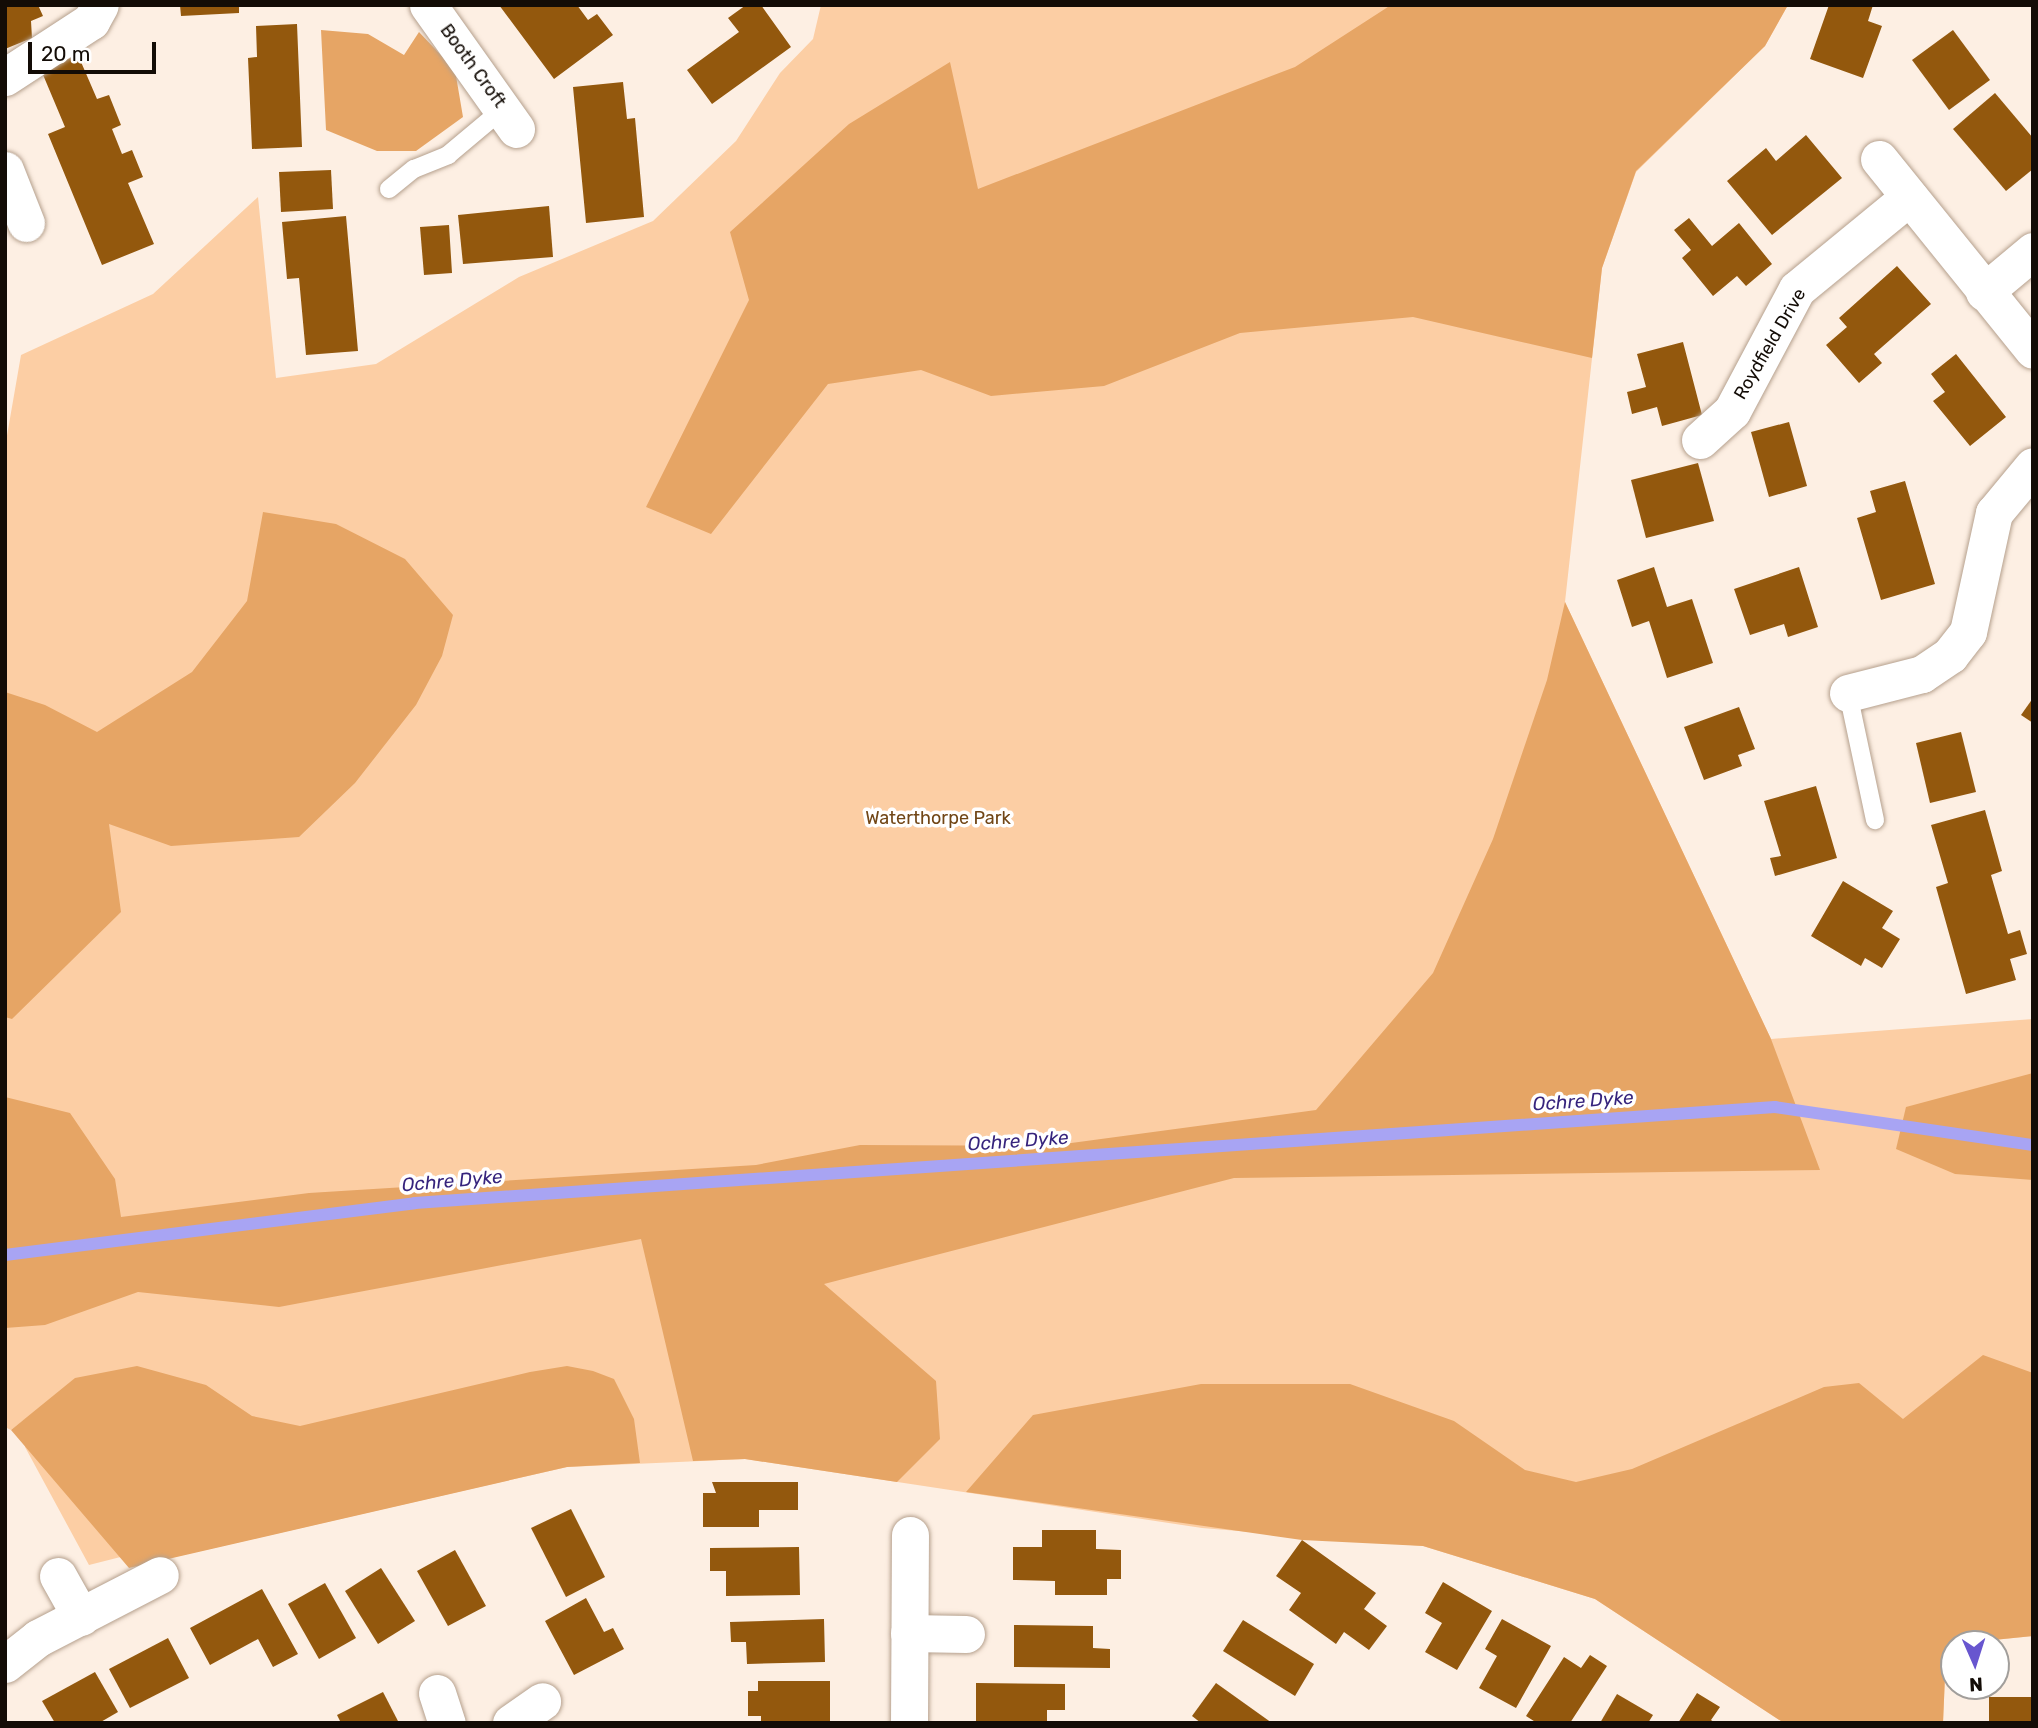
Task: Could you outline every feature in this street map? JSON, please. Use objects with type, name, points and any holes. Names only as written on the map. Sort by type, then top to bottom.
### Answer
[{"type":"street","points":[[5,77],[91,21],[100,5]]},
{"type":"street","name":"Booth Croft","points":[[428,5],[510,118]]},
{"type":"street","points":[[1879,159],[2033,350]]},
{"type":"street","points":[[5,170],[26,223]]},
{"type":"street","name":"Roydfield Drive","points":[[1700,440],[1732,411],[1797,289],[1909,197]]},
{"type":"street","points":[[1984,292],[2033,251]]},
{"type":"street","points":[[1848,693],[1922,674],[1950,655],[1968,632],[1994,513],[2033,466]]},
{"type":"street","points":[[909,1723],[910,1535]]},
{"type":"street","points":[[5,1664],[38,1638],[160,1575]]},
{"type":"street","points":[[58,1576],[81,1617]]},
{"type":"street","points":[[909,1633],[966,1634]]},
{"type":"street","points":[[511,1723],[542,1701]]},
{"type":"lane","points":[[389,189],[414,169],[448,155],[510,118]]},
{"type":"lane","points":[[1848,693],[1875,820]]},
{"type":"green space","name":"Waterthorpe Park","points":[[821,5],[1788,5],[1765,46],[1636,172],[1602,268],[1565,602],[1771,1039],[2033,1019],[2033,1636],[2010,1638],[2010,1630],[1940,1630],[1940,1700],[1944,1700],[1943,1723],[1784,1723],[1595,1599],[1423,1546],[1202,1528],[745,1459],[567,1467],[170,1558],[156,1548],[89,1565],[25,1447],[25,1419],[11,1430],[5,1427],[5,447],[21,355],[153,294],[258,197],[276,378],[376,364],[519,277],[653,221],[736,141],[780,73],[813,39]]},
{"type":"shaded area","points":[[1391,5],[1788,5],[1765,46],[1636,171],[1602,268],[1592,358],[1413,317],[1240,333],[1104,386],[991,396],[921,370],[828,384],[711,534],[646,507],[749,300],[730,232],[849,124],[950,62],[978,189],[1295,67]]},
{"type":"shaded area","points":[[321,30],[368,34],[404,55],[419,32],[455,70],[463,117],[416,151],[377,151],[326,130]]},
{"type":"shaded area","points":[[263,512],[336,524],[405,559],[453,615],[442,656],[416,705],[355,783],[299,837],[171,846],[109,824],[121,912],[12,1019],[5,1017],[5,692],[45,705],[97,732],[192,672],[247,601]]},
{"type":"shaded area","points":[[1565,602],[1771,1039],[1820,1170],[1234,1178],[824,1284],[936,1381],[940,1439],[897,1482],[745,1459],[693,1461],[641,1239],[279,1307],[138,1292],[45,1325],[5,1328],[5,1097],[70,1113],[115,1179],[121,1217],[309,1193],[756,1165],[860,1145],[1049,1146],[1316,1110],[1433,973],[1493,839],[1547,680]]},
{"type":"shaded area","points":[[2033,1073],[2033,1180],[1955,1174],[1896,1149],[1906,1107]]},
{"type":"shaded area","points":[[1983,1355],[2033,1373],[2033,1636],[2010,1638],[2010,1630],[1940,1630],[1940,1700],[1944,1700],[1943,1723],[1784,1723],[1595,1599],[1423,1546],[1302,1540],[966,1492],[1033,1415],[1201,1384],[1350,1384],[1454,1421],[1525,1470],[1576,1482],[1632,1469],[1824,1387],[1859,1383],[1903,1419]]},
{"type":"shaded area","points":[[137,1366],[206,1385],[252,1416],[300,1426],[530,1372],[567,1366],[593,1371],[614,1379],[634,1419],[640,1463],[567,1467],[129,1568],[11,1430],[75,1378]]},
{"type":"building","points":[[5,5],[38,5],[43,16],[31,21],[32,38],[5,49]]},
{"type":"building","points":[[180,5],[239,5],[239,13],[181,16]]},
{"type":"building","points":[[499,5],[577,5],[588,20],[597,14],[613,35],[554,79]]},
{"type":"building","points":[[746,5],[761,5],[791,47],[712,104],[687,70],[739,32],[728,18]]},
{"type":"building","points":[[1829,5],[1873,5],[1868,21],[1882,26],[1863,78],[1810,59]]},
{"type":"building","points":[[297,24],[302,147],[252,149],[248,58],[257,57],[256,26]]},
{"type":"building","points":[[1953,30],[1990,80],[1949,110],[1912,60]]},
{"type":"building","points":[[78,55],[97,99],[109,95],[121,125],[112,129],[122,154],[132,150],[143,177],[128,183],[154,244],[102,265],[48,134],[65,127],[41,70]]},
{"type":"building","points":[[623,82],[627,119],[635,118],[644,217],[586,223],[573,87]]},
{"type":"building","points":[[1995,93],[2033,138],[2033,169],[2006,191],[1953,129]]},
{"type":"building","points":[[1806,135],[1842,178],[1772,235],[1727,181],[1766,148],[1776,161]]},
{"type":"building","points":[[331,170],[333,209],[281,212],[279,172]]},
{"type":"building","points":[[549,206],[553,257],[463,264],[458,215]]},
{"type":"building","points":[[346,216],[358,351],[306,355],[299,278],[287,279],[282,222]]},
{"type":"building","points":[[1689,218],[1712,246],[1739,223],[1772,264],[1746,286],[1737,276],[1713,296],[1682,258],[1691,250],[1674,230]]},
{"type":"building","points":[[449,225],[452,273],[424,275],[420,227]]},
{"type":"building","points":[[1897,266],[1931,304],[1874,354],[1882,363],[1859,383],[1826,345],[1847,327],[1839,318]]},
{"type":"building","points":[[1683,342],[1702,415],[1662,426],[1657,407],[1632,414],[1627,392],[1646,387],[1637,354]]},
{"type":"building","points":[[1956,354],[2006,417],[1970,446],[1933,401],[1945,392],[1931,374]]},
{"type":"building","points":[[1789,422],[1807,486],[1769,497],[1751,432]]},
{"type":"building","points":[[1698,463],[1714,521],[1646,538],[1631,480]]},
{"type":"building","points":[[1905,481],[1935,584],[1881,600],[1857,518],[1876,512],[1870,491]]},
{"type":"building","points":[[1654,567],[1667,607],[1692,599],[1713,663],[1667,678],[1649,621],[1632,627],[1617,580]]},
{"type":"building","points":[[1799,567],[1818,627],[1788,637],[1784,624],[1750,635],[1734,589]]},
{"type":"building","points":[[2033,698],[2033,723],[2021,715]]},
{"type":"building","points":[[1739,707],[1755,749],[1738,755],[1742,766],[1704,780],[1684,727]]},
{"type":"building","points":[[1961,732],[1976,792],[1930,803],[1916,743]]},
{"type":"building","points":[[1816,786],[1837,858],[1775,876],[1770,858],[1781,856],[1764,801]]},
{"type":"building","points":[[1985,810],[2002,871],[1991,875],[2008,934],[2020,930],[2027,954],[2010,959],[2016,980],[1966,994],[1936,887],[1948,883],[1931,825]]},
{"type":"building","points":[[1843,881],[1893,911],[1882,928],[1900,939],[1882,968],[1865,958],[1861,966],[1811,936]]},
{"type":"building","points":[[712,1482],[798,1482],[798,1510],[759,1510],[759,1527],[703,1527],[703,1493],[716,1493]]},
{"type":"building","points":[[571,1509],[605,1577],[566,1597],[531,1528]]},
{"type":"building","points":[[1042,1530],[1096,1530],[1096,1549],[1121,1550],[1121,1579],[1107,1579],[1107,1595],[1055,1595],[1055,1581],[1013,1580],[1013,1547],[1042,1547]]},
{"type":"building","points":[[1302,1540],[1376,1593],[1364,1609],[1387,1626],[1369,1650],[1344,1632],[1336,1644],[1289,1610],[1301,1593],[1276,1576]]},
{"type":"building","points":[[799,1547],[800,1595],[726,1596],[726,1571],[710,1571],[710,1548]]},
{"type":"building","points":[[455,1550],[486,1606],[448,1626],[417,1571]]},
{"type":"building","points":[[381,1568],[415,1621],[378,1644],[345,1591]]},
{"type":"building","points":[[1443,1582],[1492,1611],[1457,1670],[1425,1652],[1442,1623],[1425,1613]]},
{"type":"building","points":[[325,1583],[356,1638],[319,1659],[288,1604]]},
{"type":"building","points":[[262,1589],[298,1654],[273,1667],[258,1639],[210,1665],[190,1628]]},
{"type":"building","points":[[586,1598],[604,1632],[613,1628],[624,1649],[574,1675],[545,1621]]},
{"type":"building","points":[[824,1619],[825,1662],[747,1664],[746,1642],[731,1642],[730,1622]]},
{"type":"building","points":[[1502,1619],[1551,1646],[1516,1708],[1479,1688],[1497,1656],[1485,1649]]},
{"type":"building","points":[[1243,1620],[1314,1664],[1295,1696],[1223,1651]]},
{"type":"building","points":[[1014,1625],[1093,1626],[1093,1648],[1110,1649],[1110,1668],[1014,1667]]},
{"type":"building","points":[[168,1638],[189,1678],[130,1708],[109,1669]]},
{"type":"building","points":[[1590,1655],[1607,1666],[1570,1723],[1537,1723],[1526,1716],[1564,1657],[1581,1668]]},
{"type":"building","points":[[95,1672],[118,1712],[99,1723],[55,1723],[42,1701]]},
{"type":"building","points":[[758,1681],[830,1681],[830,1723],[761,1723],[761,1716],[748,1716],[748,1691],[758,1691]]},
{"type":"building","points":[[976,1683],[1065,1684],[1065,1710],[1047,1710],[1047,1723],[976,1723]]},
{"type":"building","points":[[1216,1683],[1272,1723],[1201,1723],[1192,1716]]},
{"type":"building","points":[[383,1692],[399,1723],[341,1723],[337,1715]]},
{"type":"building","points":[[1697,1693],[1720,1707],[1711,1720],[1715,1723],[1678,1723]]},
{"type":"building","points":[[1617,1694],[1653,1715],[1648,1723],[1600,1723]]},
{"type":"building","points":[[2033,1697],[2033,1723],[1989,1723],[1989,1700]]},
{"type":"waterway","name":"Ochre Dyke","points":[[5,1255],[415,1203],[1775,1107],[2033,1145]]}]
